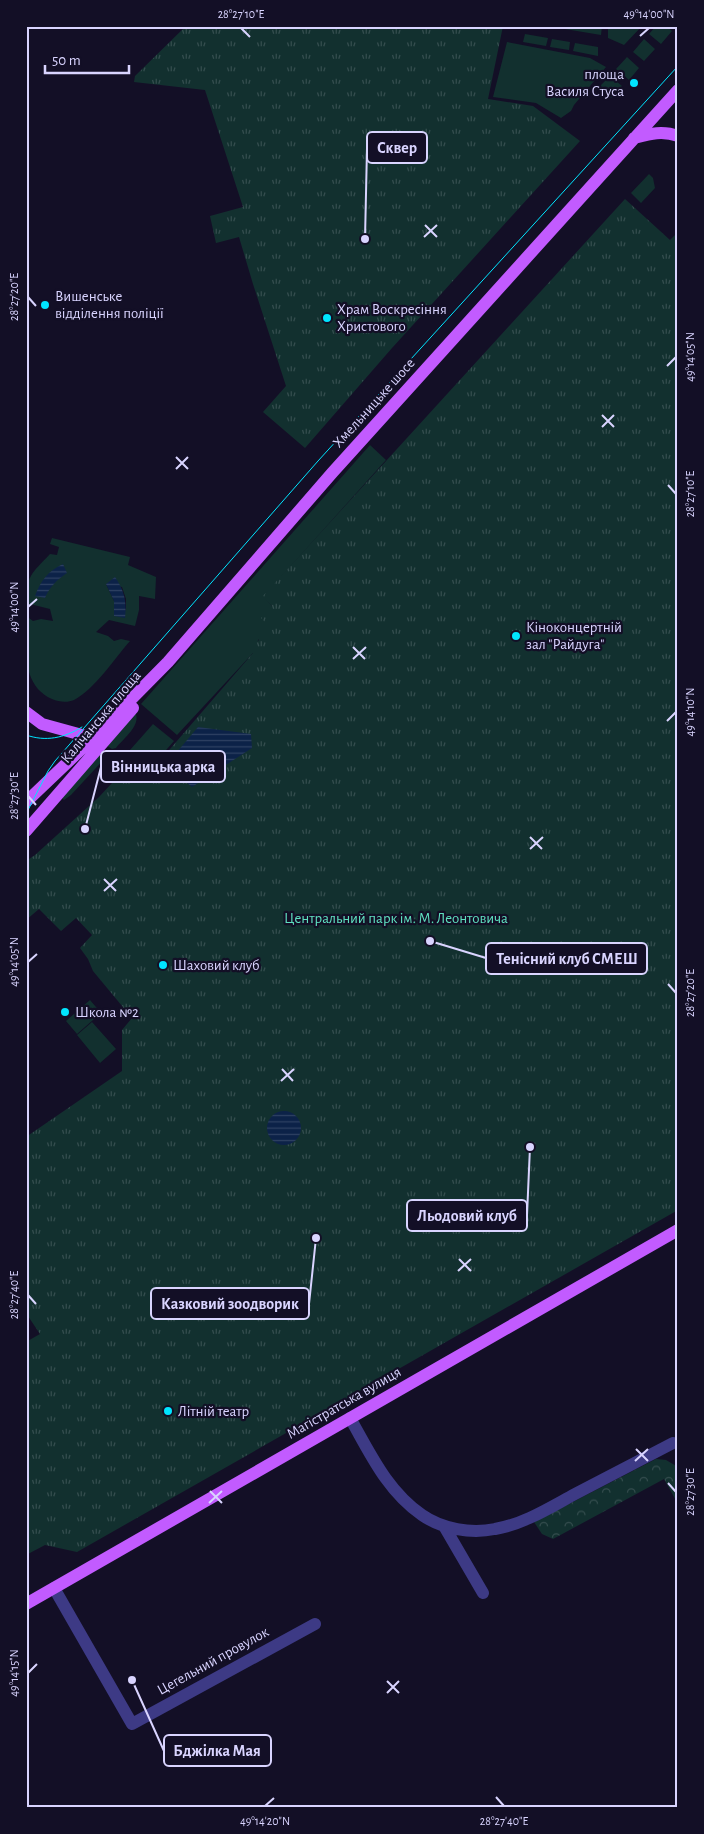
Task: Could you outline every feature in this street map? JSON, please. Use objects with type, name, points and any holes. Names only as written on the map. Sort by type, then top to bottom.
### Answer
[{"type":"main road","name":"Хмельницьке шосе","points":[[93,738],[168,662],[332,474],[678,90]]},
{"type":"main road","points":[[634,138],[655,132],[666,132],[678,136]]},
{"type":"main road","name":"Калічанська площа","points":[[26,831],[137,703],[168,662]]},
{"type":"main road","name":"Калічанська площа","points":[[26,712],[42,724],[93,738]]},
{"type":"main road","name":"Калічанська площа","points":[[27,796],[93,738]]},
{"type":"main road","name":"Калічанська площа","points":[[27,796],[44,797],[59,793]]},
{"type":"main road","name":"Магістратська вулиця","points":[[26,1604],[678,1230]]},
{"type":"street","points":[[350,1418],[385,1479],[403,1499],[422,1516],[444,1526],[473,1532],[495,1529],[530,1518],[673,1443]]},
{"type":"street","points":[[444,1526],[483,1593]]},
{"type":"street","name":"Цегельний провулок","points":[[54,1588],[132,1724],[316,1624]]},
{"type":"green space","points":[[186,26],[503,26],[488,99],[533,106],[580,141],[392,348],[305,448],[263,412],[286,386],[239,237],[216,243],[210,216],[243,207],[205,90],[134,82],[135,76]]},
{"type":"green space","points":[[547,26],[602,26],[601,35]]},
{"type":"green space","points":[[608,26],[642,26],[624,45],[608,38]]},
{"type":"green space","points":[[656,26],[666,26],[672,31],[661,44],[649,34]]},
{"type":"green space","points":[[525,34],[548,38],[546,46],[523,42]]},
{"type":"green space","points":[[552,39],[570,42],[569,50],[550,47]]},
{"type":"green space","points":[[644,39],[655,49],[644,61],[633,52]]},
{"type":"green space","points":[[507,42],[590,58],[606,67],[571,111],[561,118],[536,103],[493,97]]},
{"type":"green space","points":[[575,43],[598,47],[598,56],[573,51]]},
{"type":"green space","points":[[627,57],[639,68],[629,80],[616,69]]},
{"type":"green space","points":[[610,76],[622,86],[611,98],[599,87]]},
{"type":"green space","points":[[649,174],[653,178],[655,188],[641,203],[631,193]]},
{"type":"green space","name":"Центральний парк ім. М. Леонтовича","points":[[625,199],[670,240],[678,232],[678,1210],[77,1552],[45,1545],[26,1555],[26,1342],[40,1334],[26,1313],[26,1137],[122,1071],[122,1030],[132,1018],[93,971],[88,959],[80,948],[92,935],[76,918],[61,931],[39,909],[26,920],[26,861],[99,797],[125,769],[151,771],[253,653],[249,649],[259,640],[254,634],[265,622],[261,618],[272,606],[262,597]]},
{"type":"green space","points":[[370,445],[386,460],[263,597],[272,606],[253,653],[177,735],[141,704]]},
{"type":"green space","points":[[52,538],[130,557],[128,565],[156,577],[155,599],[139,596],[139,610],[135,626],[109,620],[96,632],[108,636],[114,641],[121,639],[130,641],[89,689],[69,702],[52,699],[42,693],[34,684],[27,663],[26,616],[33,621],[41,619],[53,621],[50,609],[26,603],[27,587],[31,576],[50,554],[57,555],[59,547],[50,544]],"holes":[[[106,584],[122,587],[126,599],[126,610],[114,616],[114,601]]]},
{"type":"green space","points":[[135,712],[136,722],[127,736],[116,748],[112,749],[106,745]]},
{"type":"green space","points":[[153,724],[174,741],[153,765],[124,761],[122,759]]},
{"type":"green space","points":[[101,752],[107,756],[71,795],[64,800],[61,797]]},
{"type":"green space","points":[[90,1000],[101,1013],[77,1034],[66,1021]]},
{"type":"green space","points":[[92,1022],[116,1049],[100,1063],[77,1035]]},
{"type":"green space","points":[[656,1459],[666,1460],[678,1467],[678,1504],[664,1479],[553,1539],[542,1534],[534,1522]]},
{"type":"water","points":[[63,564],[67,573],[54,584],[45,598],[35,596],[46,577]]},
{"type":"water","points":[[115,577],[121,586],[124,596],[126,606],[125,618],[114,616],[114,601],[106,584]]},
{"type":"water","points":[[198,727],[251,734],[252,748],[192,787],[166,765]]},
{"type":"water","points":[[284,1111],[291,1112],[296,1116],[300,1121],[300,1135],[296,1140],[291,1144],[284,1145],[277,1144],[272,1140],[268,1135],[267,1128],[268,1121],[272,1116],[277,1112]]},
{"type":"tram line","points":[[26,814],[55,761],[318,461],[678,66]]},
{"type":"tram line","points":[[26,735],[55,738],[82,727]]},
{"type":"place","name":"площа Василя Стуса","points":[[634,83]]},
{"type":"place","name":"Сквер","points":[[365,239]]},
{"type":"place","name":"Вишенське відділення поліції","points":[[45,305]]},
{"type":"place","name":"Храм Воскресіння Христового","points":[[327,318]]},
{"type":"place","name":"Кіноконцертній зал \"Райдуга\"","points":[[516,636]]},
{"type":"place","name":"Вінницька арка","points":[[85,829]]},
{"type":"place","name":"Тенісний клуб СМЕШ","points":[[430,941]]},
{"type":"place","name":"Шаховий клуб","points":[[163,965]]},
{"type":"place","name":"Школа №2","points":[[65,1012]]},
{"type":"place","name":"Льодовий клуб","points":[[530,1147]]},
{"type":"place","name":"Казковий зоодворик","points":[[316,1238]]},
{"type":"place","name":"Літній театр","points":[[168,1411]]},
{"type":"place","name":"Бджілка Мая","points":[[132,1680]]}]
